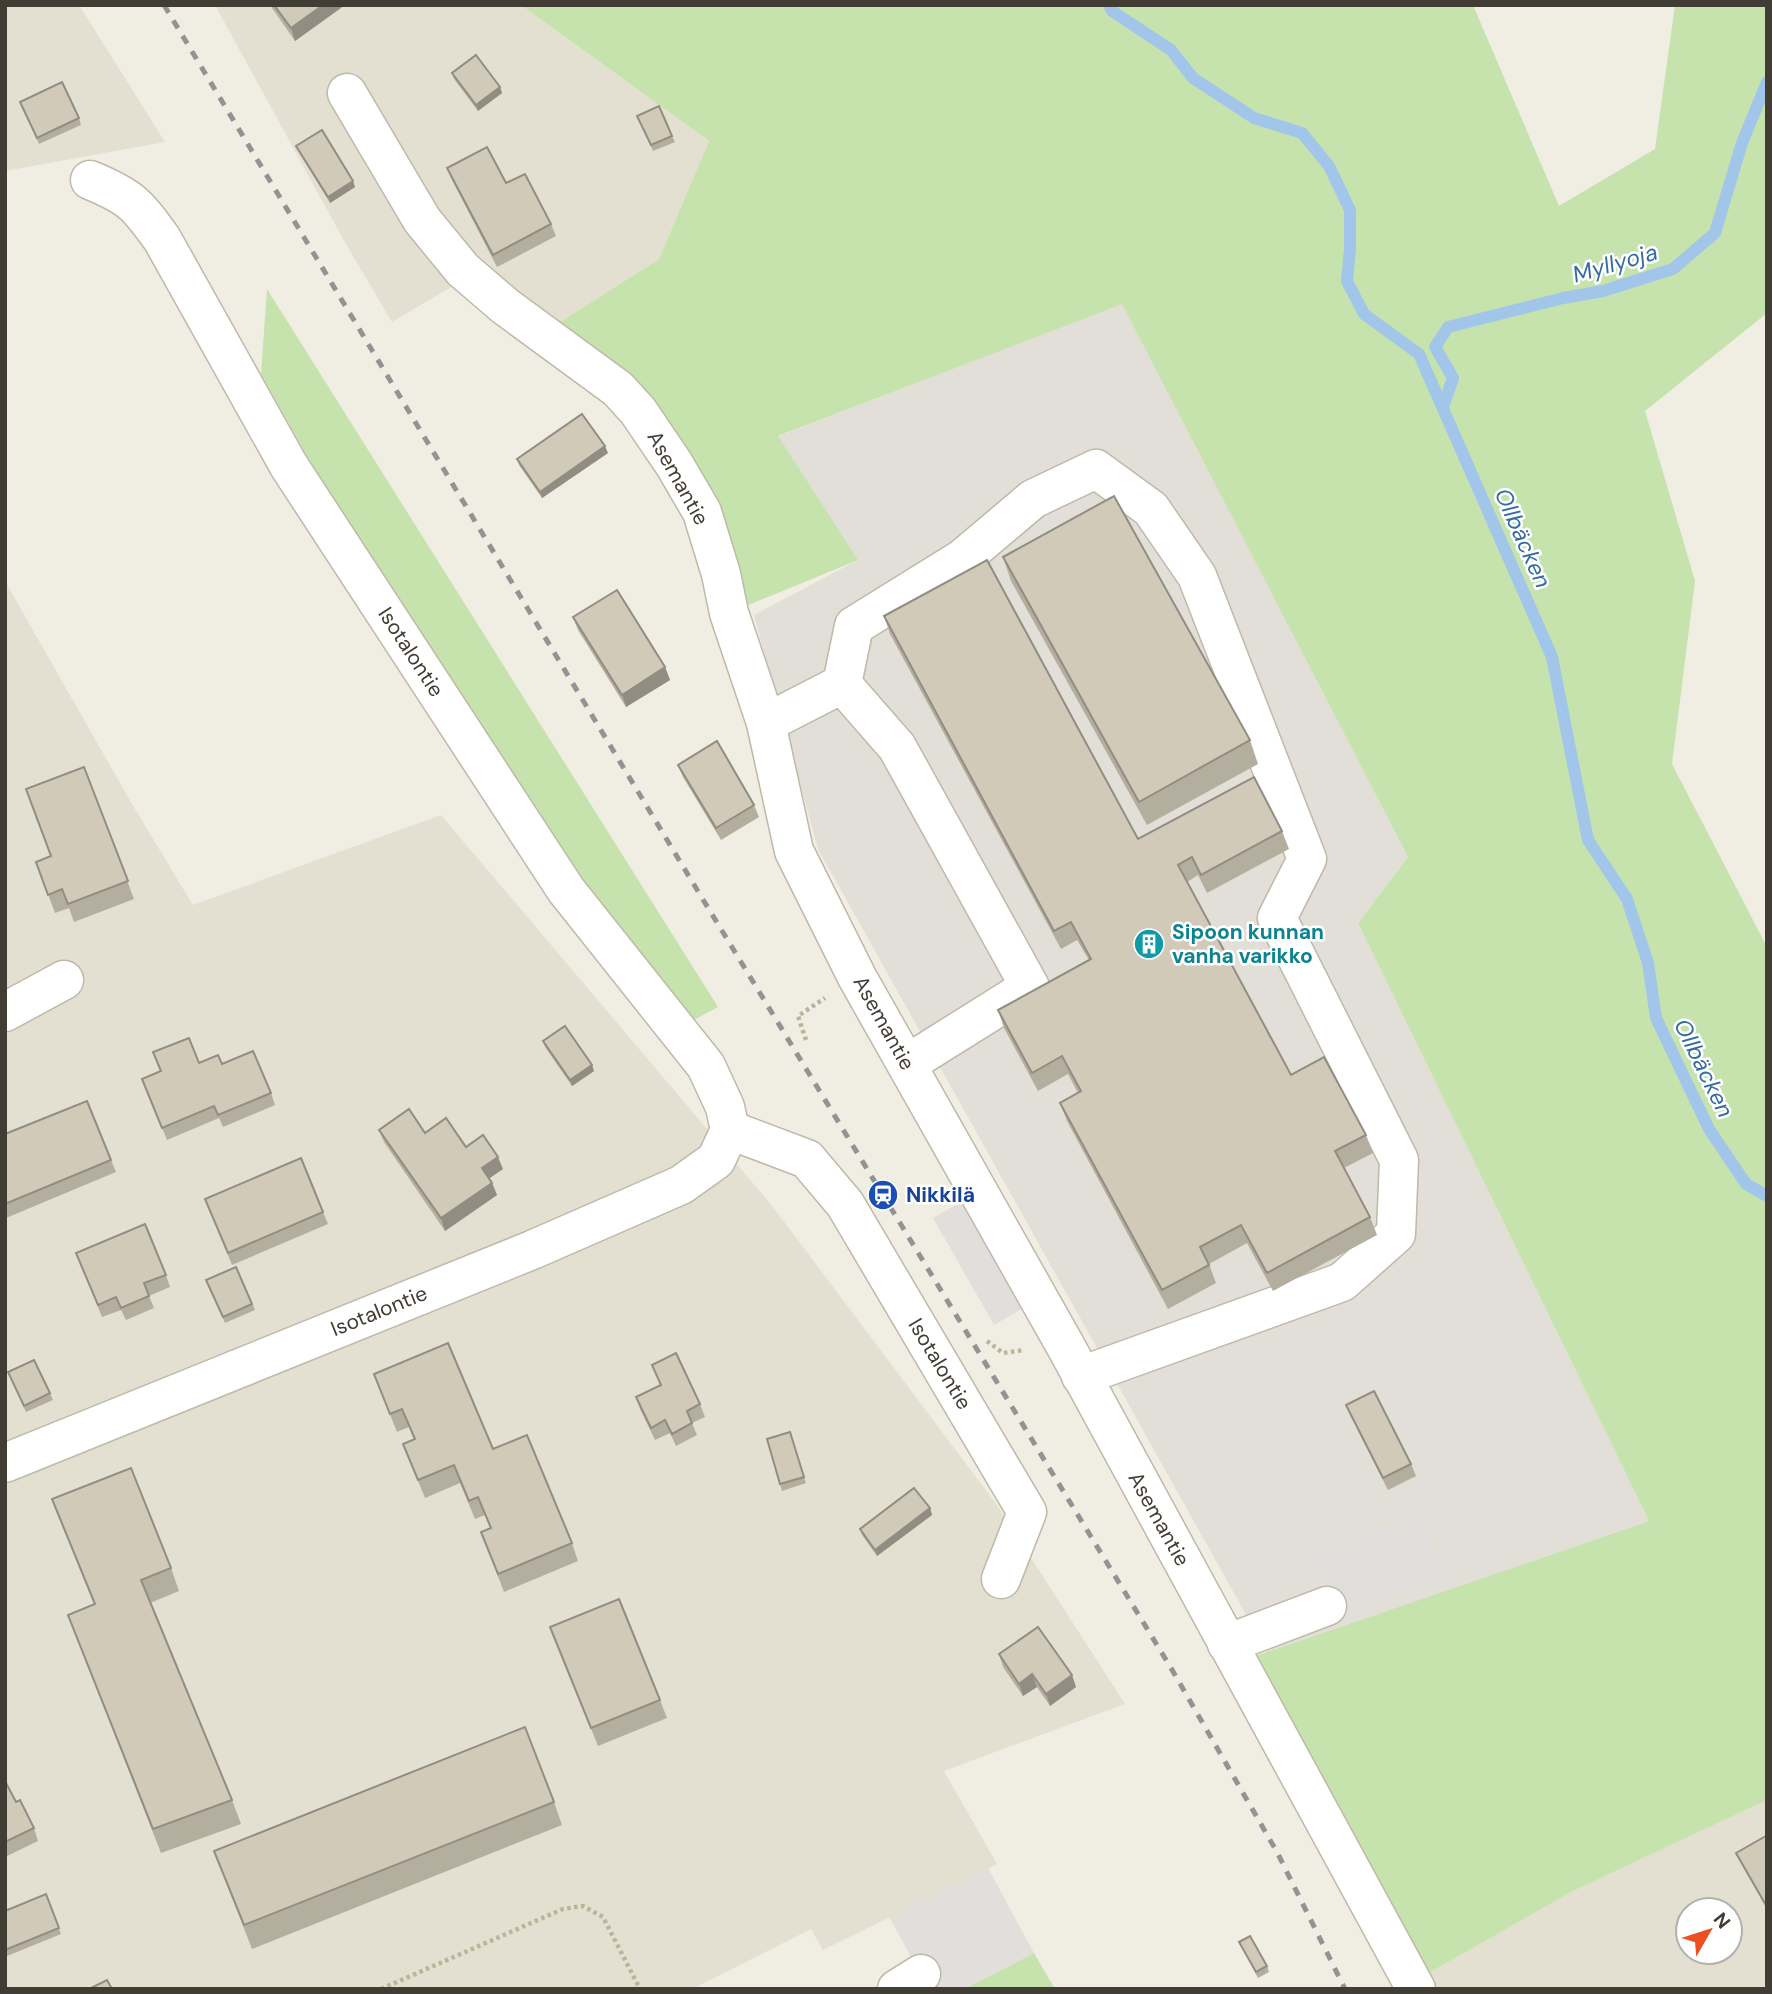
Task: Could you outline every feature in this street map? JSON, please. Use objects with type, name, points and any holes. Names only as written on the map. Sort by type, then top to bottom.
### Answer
[{"type":"street","name":"Asemantie","points":[[347,93],[422,220],[464,270],[506,306],[618,389],[638,411],[702,512],[721,574],[729,613],[766,723],[794,851],[857,977],[1081,1376],[1416,1989]]},
{"type":"street","name":"Isotalontie","points":[[5,1462],[532,1250],[681,1185],[716,1160],[730,1130],[725,1107],[706,1066],[566,890],[289,466],[162,239],[139,208],[120,193],[90,180]]},
{"type":"street","points":[[842,684],[853,626],[962,559],[1033,499],[1096,469],[1151,509],[1197,576],[1307,859],[1277,918],[1399,1160],[1396,1234],[1342,1282],[1081,1376]]},
{"type":"street","points":[[766,723],[842,684]]},
{"type":"street","points":[[842,684],[897,747],[1030,987],[906,1064]]},
{"type":"street","points":[[5,1012],[64,981]]},
{"type":"street","name":"Isotalontie","points":[[730,1130],[807,1159],[845,1204],[1027,1512],[1001,1579]]},
{"type":"street","points":[[1227,1644],[1327,1606]]},
{"type":"path","points":[[806,1040],[798,1016],[857,977]]},
{"type":"path","points":[[381,1989],[563,1909],[583,1906],[603,1917],[640,1989]]},
{"type":"shaded area","points":[[5,5],[79,5],[165,142],[5,171]]},
{"type":"shaded area","points":[[215,5],[521,5],[709,141],[659,259],[543,333],[487,266],[392,322],[343,239]]},
{"type":"shaded area","points":[[1122,303],[1408,857],[1358,923],[1649,1521],[1267,1652],[818,849],[754,615],[858,560],[777,437]]},
{"type":"shaded area","points":[[5,581],[193,905],[441,815],[773,1207],[997,1505],[1125,1704],[944,1771],[997,1864],[823,1950],[811,1929],[692,1989],[5,1989]]},
{"type":"shaded area","points":[[961,1202],[1022,1309],[994,1325],[933,1218]]},
{"type":"shaded area","points":[[1422,1515],[1446,1575],[1332,1619],[1309,1555]]},
{"type":"shaded area","points":[[1767,1800],[1767,1989],[1417,1989],[1413,1982],[1573,1891]]},
{"type":"shaded area","points":[[988,1868],[1034,1953],[964,1989],[929,1989],[889,1917]]},
{"type":"green space","points":[[521,5],[1473,5],[1559,206],[1655,149],[1675,5],[1767,5],[1767,313],[1645,411],[1695,581],[1672,764],[1767,947],[1767,1800],[1573,1891],[1413,1982],[1238,1662],[1649,1521],[1358,923],[1408,857],[1122,304],[778,436],[858,560],[729,613],[674,464],[543,333],[659,259],[709,141]]},
{"type":"green space","points":[[267,289],[718,1007],[690,1022],[573,877],[317,474],[261,374]]},
{"type":"green space","points":[[1034,1953],[1055,1989],[964,1989]]},
{"type":"building","points":[[274,5],[323,5],[291,28]]},
{"type":"building","points":[[476,55],[500,87],[476,105],[452,73]]},
{"type":"building","points":[[62,82],[79,118],[37,138],[20,102]]},
{"type":"building","points":[[659,106],[672,136],[651,145],[637,116]]},
{"type":"building","points":[[322,130],[353,181],[328,197],[296,146]]},
{"type":"building","points":[[487,147],[506,183],[525,174],[551,224],[493,255],[447,168]]},
{"type":"building","points":[[582,414],[605,446],[540,492],[517,459]]},
{"type":"building","points":[[1114,496],[1250,740],[1139,802],[1003,557]]},
{"type":"building","name":"Sipoon kunnan vanha varikko","points":[[987,560],[1138,839],[1254,777],[1282,831],[1201,875],[1192,857],[1178,865],[1291,1075],[1324,1057],[1366,1135],[1335,1151],[1370,1217],[1267,1273],[1241,1225],[1200,1247],[1209,1265],[1162,1290],[1060,1103],[1081,1091],[1062,1056],[1032,1073],[998,1010],[1091,959],[1071,922],[1054,931],[884,616]]},
{"type":"building","points":[[617,590],[665,667],[622,695],[573,617]]},
{"type":"building","points":[[717,741],[754,805],[716,828],[678,765]]},
{"type":"building","points":[[84,767],[128,881],[68,904],[62,889],[48,895],[36,862],[51,856],[26,789]]},
{"type":"building","points":[[565,1026],[592,1065],[570,1080],[543,1041]]},
{"type":"building","points":[[189,1038],[199,1063],[218,1055],[222,1064],[253,1051],[271,1093],[218,1115],[214,1106],[162,1128],[142,1079],[161,1071],[153,1052]]},
{"type":"building","points":[[87,1101],[111,1160],[5,1204],[5,1134]]},
{"type":"building","points":[[409,1109],[425,1133],[446,1118],[466,1147],[483,1135],[498,1157],[482,1168],[492,1183],[441,1218],[379,1130]]},
{"type":"building","points":[[301,1158],[323,1212],[228,1253],[205,1199]]},
{"type":"building","points":[[145,1224],[166,1275],[144,1283],[149,1296],[121,1308],[116,1297],[98,1305],[76,1253]]},
{"type":"building","points":[[236,1267],[252,1304],[223,1317],[206,1280]]},
{"type":"building","points":[[448,1343],[493,1449],[527,1435],[572,1543],[498,1574],[481,1532],[491,1528],[478,1497],[469,1501],[454,1465],[418,1480],[403,1444],[415,1439],[402,1409],[390,1414],[374,1374]]},
{"type":"building","points":[[676,1353],[700,1404],[687,1411],[692,1423],[672,1434],[665,1420],[651,1428],[636,1397],[661,1385],[652,1365]]},
{"type":"building","points":[[34,1360],[50,1393],[24,1406],[8,1372]]},
{"type":"building","points":[[1374,1391],[1411,1464],[1383,1478],[1346,1405]]},
{"type":"building","points":[[790,1432],[804,1477],[780,1484],[767,1439]]},
{"type":"building","points":[[131,1468],[171,1568],[141,1580],[232,1800],[153,1829],[68,1615],[95,1604],[52,1499]]},
{"type":"building","points":[[914,1488],[930,1508],[875,1550],[860,1529]]},
{"type":"building","points":[[619,1599],[660,1700],[591,1728],[550,1627]]},
{"type":"building","points":[[1038,1627],[1072,1675],[1046,1694],[1032,1674],[1019,1684],[999,1654]]},
{"type":"building","points":[[525,1727],[554,1802],[244,1925],[214,1851]]},
{"type":"building","points":[[5,1781],[16,1802],[20,1800],[34,1828],[5,1842]]},
{"type":"building","points":[[1767,1837],[1767,1907],[1736,1853]]},
{"type":"building","points":[[46,1894],[59,1928],[5,1950],[5,1911]]},
{"type":"building","points":[[1250,1936],[1267,1966],[1256,1972],[1239,1942]]},
{"type":"building","points":[[107,1980],[112,1989],[89,1989]]},
{"type":"waterway","name":"Ollbäcken","points":[[1109,5],[1112,11],[1171,50],[1193,78],[1254,118],[1302,133],[1329,166],[1350,210],[1347,281],[1364,314],[1419,354],[1552,657],[1588,840],[1627,899],[1648,963],[1656,1018],[1709,1129],[1746,1184],[1767,1196]]},
{"type":"waterway","name":"Myllyoja","points":[[1443,407],[1453,378],[1435,347],[1448,327],[1563,298],[1603,291],[1673,269],[1715,233],[1742,143],[1767,82]]},
{"type":"railway","points":[[164,5],[699,893],[1171,1668],[1277,1852],[1345,1989]]},
{"type":"place","name":"Sipoon kunnan vanha varikko","points":[[1149,944]]},
{"type":"place","name":"Nikkilä","points":[[883,1195]]}]
